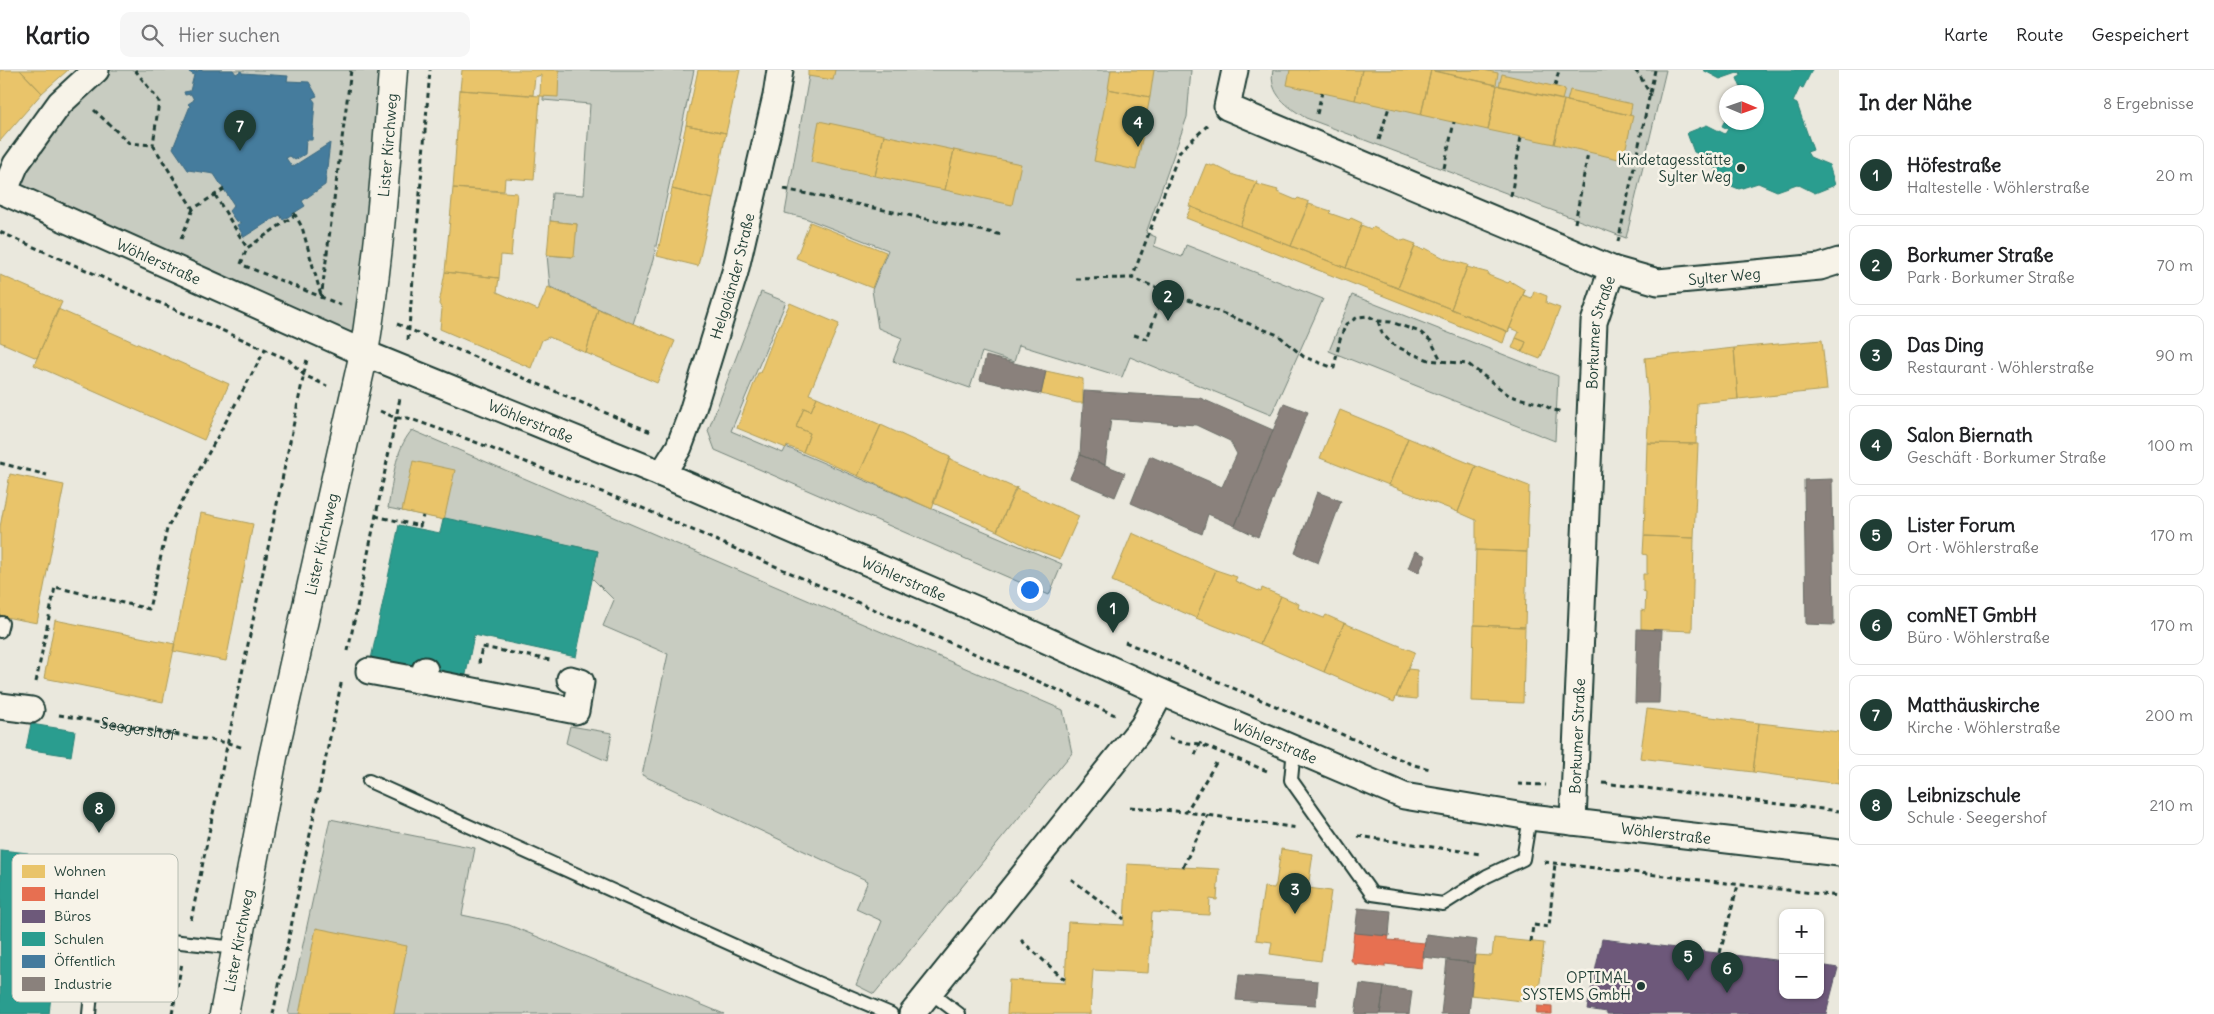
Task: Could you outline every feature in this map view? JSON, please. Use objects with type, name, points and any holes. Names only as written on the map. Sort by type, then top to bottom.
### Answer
[{"type":"street","points":[[2,191],[16,164],[60,103],[96,70]]},
{"type":"street","name":"Lister Kirchweg","points":[[224,1014],[274,757],[364,353],[384,191],[393,70]]},
{"type":"street","name":"Helgoländer Straße","points":[[662,474],[679,447],[692,412],[735,272],[776,96],[780,70]]},
{"type":"street","points":[[1227,107],[1235,70]]},
{"type":"street","name":"Borkumer Straße","points":[[1227,107],[1612,269],[1594,322],[1573,822]]},
{"type":"street","name":"Wöhlerstraße","points":[[2,191],[364,353],[662,474],[1404,796],[1530,817],[1839,853]]},
{"type":"street","name":"Sylter Weg","points":[[1612,269],[1658,282],[1820,267],[1839,261]]},
{"type":"street","points":[[369,671],[424,676],[576,711],[581,682],[562,670]]},
{"type":"street","points":[[912,1014],[1144,726],[1161,692]]},
{"type":"street","points":[[0,706],[31,710]]},
{"type":"lane","points":[[1294,749],[1291,780],[1372,894],[1442,904],[1487,876],[1523,859],[1530,817]]},
{"type":"lane","points":[[369,782],[815,982],[891,1014]]},
{"type":"lane","points":[[178,941],[236,948]]},
{"type":"lane","points":[[930,992],[959,1014]]},
{"type":"path","points":[[135,70],[159,101],[152,145],[193,209]]},
{"type":"path","points":[[241,264],[247,248],[294,214],[302,227],[321,298],[351,70]]},
{"type":"path","points":[[430,70],[409,329],[646,428],[679,447]]},
{"type":"path","points":[[1555,86],[1559,70]]},
{"type":"path","points":[[1635,70],[1651,96]]},
{"type":"path","points":[[1612,269],[1651,96],[1655,70]]},
{"type":"path","points":[[75,89],[129,143],[152,145]]},
{"type":"path","points":[[1132,278],[1180,151],[1227,107]]},
{"type":"path","points":[[1371,168],[1389,107]]},
{"type":"path","points":[[1437,196],[1454,122]]},
{"type":"path","points":[[1506,225],[1521,137]]},
{"type":"path","points":[[1569,252],[1588,153]]},
{"type":"path","points":[[756,183],[1003,235]]},
{"type":"path","points":[[181,239],[193,209],[224,189]]},
{"type":"path","points":[[215,195],[247,248]]},
{"type":"path","points":[[0,232],[289,360],[304,375],[178,983]]},
{"type":"path","points":[[1076,279],[1132,278],[1278,335],[1304,357],[1334,368],[1340,338],[1346,324],[1358,317],[1368,316],[1378,321],[1391,322],[1420,332],[1431,341],[1442,360]]},
{"type":"path","points":[[1134,335],[1147,339],[1164,290]]},
{"type":"path","points":[[1378,321],[1382,333],[1392,344],[1410,353],[1429,360],[1468,364],[1510,396],[1542,404],[1558,412],[1590,414]]},
{"type":"path","points":[[31,710],[55,587],[149,609],[167,529],[265,350]]},
{"type":"path","points":[[346,657],[396,418],[408,418],[470,440],[640,507],[1179,742],[1200,744],[1291,780]]},
{"type":"path","points":[[0,463],[47,475]]},
{"type":"path","points":[[375,516],[420,526],[423,516]]},
{"type":"path","points":[[1122,640],[1414,766],[1433,770]]},
{"type":"path","points":[[488,664],[479,662],[482,647],[562,670]]},
{"type":"path","points":[[273,1014],[342,676]]},
{"type":"path","name":"Seegershof","points":[[31,710],[228,743],[274,757]]},
{"type":"path","points":[[1186,812],[1216,763]]},
{"type":"path","points":[[1510,783],[1604,783],[1839,811]]},
{"type":"path","points":[[1130,807],[1186,812],[1523,859],[1839,896]]},
{"type":"path","points":[[1183,867],[1208,815]]},
{"type":"path","points":[[1531,942],[1533,925],[1549,927],[1556,863]]},
{"type":"path","points":[[1071,879],[1124,919]]},
{"type":"path","points":[[1720,953],[1738,885]]},
{"type":"path","points":[[1021,940],[1065,980]]},
{"type":"shaded area","points":[[96,70],[393,70],[364,353],[4,192]]},
{"type":"shaded area","points":[[545,70],[694,70],[653,260],[633,324],[550,287],[547,255],[573,257],[577,224],[550,221],[552,193],[584,195],[590,104],[543,100]]},
{"type":"shaded area","points":[[810,70],[1191,70],[1187,117],[1146,233],[1156,237],[1154,246],[1182,257],[1186,245],[1323,299],[1271,415],[1130,357],[1122,377],[1019,345],[1014,362],[982,352],[970,388],[893,361],[902,338],[878,328],[872,290],[888,250],[805,218],[785,213]]},
{"type":"shaded area","points":[[1273,70],[1666,70],[1626,238],[1306,118],[1286,104],[1276,93],[1272,79]]},
{"type":"shaded area","points":[[761,292],[786,302],[731,431],[783,453],[786,447],[1062,564],[1049,595],[715,450],[708,431]]},
{"type":"shaded area","points":[[1352,295],[1558,376],[1555,441],[1329,351]]},
{"type":"shaded area","points":[[412,430],[1063,710],[1072,753],[874,994],[856,985],[882,921],[856,909],[868,881],[642,775],[668,654],[603,626],[614,600],[592,578],[598,551],[388,508],[393,477],[401,447]]},
{"type":"shaded area","points":[[570,726],[612,733],[607,761],[566,743]]},
{"type":"shaded area","points":[[330,819],[475,848],[462,915],[509,925],[724,1014],[288,1014]]},
{"type":"building: Wohnen","points":[[0,70],[20,70],[42,93],[0,141]]},
{"type":"building: Wohnen","points":[[20,70],[68,70],[42,93]]},
{"type":"building: Wohnen","points":[[462,70],[559,70],[558,97],[540,96],[541,75],[535,77],[533,95],[460,90]]},
{"type":"building: Wohnen","points":[[698,70],[740,70],[726,133],[686,125]]},
{"type":"building: Wohnen","points":[[808,70],[835,70],[833,80],[808,76]]},
{"type":"building: Wohnen","points":[[1111,70],[1154,70],[1150,97],[1108,89]]},
{"type":"building: Wohnen","points":[[1290,70],[1362,70],[1355,100],[1287,85]]},
{"type":"building: Wohnen","points":[[1362,70],[1431,70],[1421,115],[1355,100]]},
{"type":"building: Wohnen","points":[[1431,70],[1497,85],[1488,130],[1421,115]]},
{"type":"building: Wohnen","points":[[1483,70],[1498,73],[1496,85],[1433,71]]},
{"type":"building: Wohnen","points":[[1502,74],[1565,89],[1562,100],[1499,86]]},
{"type":"building: Wohnen","points":[[1497,85],[1564,100],[1554,144],[1488,130]]},
{"type":"building: Wohnen","points":[[1108,89],[1150,97],[1136,170],[1094,161]]},
{"type":"building: Wohnen","points":[[460,90],[540,96],[534,180],[505,178],[504,191],[453,188]]},
{"type":"building: Wohnen","points":[[1570,90],[1632,104],[1630,115],[1567,101]]},
{"type":"building: Wohnen","points":[[1564,100],[1633,116],[1623,160],[1554,144]]},
{"type":"building: Wohnen","points":[[819,121],[884,135],[875,176],[811,162]]},
{"type":"building: Wohnen","points":[[686,125],[726,133],[713,199],[672,189]]},
{"type":"building: Wohnen","points":[[884,135],[954,150],[945,190],[875,176]]},
{"type":"building: Wohnen","points":[[954,150],[1021,164],[1012,205],[945,190]]},
{"type":"building: Wohnen","points":[[1206,164],[1214,165],[1234,175],[1257,182],[1240,226],[1189,206]]},
{"type":"building: Wohnen","points":[[1256,184],[1278,190],[1277,192],[1296,200],[1298,198],[1309,202],[1291,246],[1240,226]]},
{"type":"building: Wohnen","points":[[453,188],[517,193],[511,256],[501,255],[499,278],[445,272]]},
{"type":"building: Wohnen","points":[[672,189],[713,199],[698,266],[657,256]]},
{"type":"building: Wohnen","points":[[1309,204],[1331,211],[1329,213],[1349,220],[1351,218],[1362,223],[1346,268],[1291,246]]},
{"type":"building: Wohnen","points":[[1191,207],[1507,331],[1503,343],[1186,218]]},
{"type":"building: Wohnen","points":[[550,221],[577,224],[574,257],[547,255]]},
{"type":"building: Wohnen","points":[[810,222],[886,252],[872,288],[796,258]]},
{"type":"building: Wohnen","points":[[1361,225],[1371,229],[1373,227],[1402,241],[1405,240],[1416,244],[1398,288],[1346,268]]},
{"type":"building: Wohnen","points":[[1415,246],[1423,250],[1425,248],[1446,259],[1468,265],[1451,309],[1398,288]]},
{"type":"building: Wohnen","points":[[1467,267],[1489,273],[1488,275],[1508,283],[1510,281],[1525,290],[1508,332],[1451,309]]},
{"type":"building: Wohnen","points":[[445,272],[499,278],[497,292],[538,310],[548,287],[598,309],[586,353],[549,337],[542,340],[531,368],[440,329],[442,309],[439,304]]},
{"type":"building: Wohnen","points":[[0,275],[62,302],[37,358],[0,342]]},
{"type":"building: Wohnen","points":[[1525,290],[1523,295],[1532,298],[1534,291],[1547,296],[1546,303],[1560,308],[1540,359],[1522,352],[1526,342],[1516,338],[1519,332],[1510,328],[1508,332]]},
{"type":"building: Wohnen","points":[[790,303],[839,324],[809,394],[817,397],[811,411],[804,408],[796,427],[810,433],[803,452],[787,446],[786,448],[737,428],[758,373],[760,373]]},
{"type":"building: Wohnen","points":[[58,309],[229,384],[204,440],[34,365]]},
{"type":"building: Wohnen","points":[[598,309],[675,341],[657,383],[586,353]]},
{"type":"building: Wohnen","points":[[1516,338],[1526,342],[1522,352],[1512,348]]},
{"type":"building: Wohnen","points":[[1822,340],[1827,390],[1738,399],[1734,348]]},
{"type":"building: Wohnen","points":[[1734,348],[1738,399],[1697,403],[1696,444],[1647,443],[1649,408],[1645,358]]},
{"type":"building: Wohnen","points":[[1046,371],[1083,379],[1083,403],[1041,394]]},
{"type":"building: Wohnen","points":[[817,397],[881,425],[858,476],[803,452],[810,433],[796,427],[804,408],[811,411]]},
{"type":"building: Wohnen","points":[[1340,410],[1408,438],[1389,485],[1320,458]]},
{"type":"building: Wohnen","points":[[881,425],[950,457],[932,509],[858,476]]},
{"type":"building: Wohnen","points":[[1408,438],[1476,466],[1458,512],[1389,485]]},
{"type":"building: Wohnen","points":[[1647,443],[1698,444],[1694,538],[1644,536]]},
{"type":"building: Wohnen","points":[[950,457],[950,459],[1016,487],[997,531],[933,503]]},
{"type":"building: Wohnen","points":[[413,461],[455,470],[444,520],[402,511]]},
{"type":"building: Wohnen","points":[[1476,466],[1529,486],[1527,552],[1476,550],[1476,520],[1458,512]]},
{"type":"building: Wohnen","points":[[10,474],[64,485],[37,623],[0,616],[0,527]]},
{"type":"building: Wohnen","points":[[1016,489],[1079,516],[1060,559],[1028,547],[997,531]]},
{"type":"building: Wohnen","points":[[201,513],[253,524],[226,661],[173,651]]},
{"type":"building: Wohnen","points":[[1132,533],[1216,570],[1196,618],[1112,581]]},
{"type":"building: Wohnen","points":[[1644,536],[1694,538],[1692,631],[1641,629],[1641,610],[1645,611],[1646,592],[1643,591],[1643,574],[1647,574],[1647,555],[1643,554]]},
{"type":"building: Wohnen","points":[[1476,550],[1527,552],[1525,627],[1474,625]]},
{"type":"building: Wohnen","points":[[1216,570],[1237,577],[1235,581],[1261,592],[1262,588],[1281,596],[1260,644],[1196,618]]},
{"type":"building: Wohnen","points":[[1281,596],[1299,604],[1298,608],[1324,618],[1326,615],[1344,623],[1324,672],[1260,644]]},
{"type":"building: Wohnen","points":[[55,620],[175,644],[163,702],[44,678]]},
{"type":"building: Wohnen","points":[[1344,623],[1415,652],[1394,702],[1324,672]]},
{"type":"building: Wohnen","points":[[1474,625],[1525,627],[1523,703],[1472,701]]},
{"type":"building: Wohnen","points":[[1408,669],[1417,670],[1417,699],[1396,697]]},
{"type":"building: Wohnen","points":[[1647,709],[1759,723],[1753,772],[1640,758]]},
{"type":"building: Wohnen","points":[[1759,723],[1839,732],[1839,784],[1753,772]]},
{"type":"building: Wohnen","points":[[1281,849],[1313,854],[1308,888],[1331,891],[1321,961],[1270,954],[1272,942],[1256,940],[1264,887],[1274,888],[1276,884]]},
{"type":"building: Wohnen","points":[[1127,864],[1219,869],[1217,900],[1210,899],[1209,915],[1152,912],[1148,973],[1093,970],[1090,1014],[1007,1014],[1009,980],[1065,983],[1068,922],[1124,925]]},
{"type":"building: Wohnen","points":[[316,928],[407,946],[394,1014],[299,1014]]},
{"type":"building: Wohnen","points":[[1494,938],[1544,943],[1539,992],[1523,991],[1521,1001],[1471,995],[1475,955],[1492,956]]},
{"type":"building: Handel","points":[[1354,932],[1389,936],[1388,940],[1425,943],[1422,968],[1385,964],[1385,967],[1354,964],[1351,960]]},
{"type":"building: Handel","points":[[1537,1006],[1552,1007],[1552,1014],[1536,1014]]},
{"type":"building: Büros","points":[[1602,939],[1779,961],[1779,999],[1824,999],[1824,966],[1838,968],[1826,1014],[1607,1014],[1607,1012],[1587,1009]]},
{"type":"building: Schulen","points":[[1703,70],[1812,70],[1803,88],[1800,87],[1793,102],[1797,104],[1813,150],[1807,152],[1810,157],[1829,165],[1835,185],[1815,193],[1797,184],[1777,191],[1758,183],[1739,189],[1719,181],[1713,161],[1694,152],[1687,133],[1707,125],[1725,134],[1727,130],[1764,130],[1764,85],[1740,85],[1737,78],[1741,76],[1740,72],[1720,79]]},
{"type":"building: Schulen","points":[[445,518],[598,551],[576,657],[474,635],[465,679],[371,659],[399,525],[440,533]]},
{"type":"building: Schulen","points":[[31,724],[75,731],[71,756],[26,749]]},
{"type":"building: Schulen","points":[[1,850],[28,853],[12,854],[12,1002],[50,1002],[49,1014],[0,1014]]},
{"type":"building: Öffentlich","points":[[190,70],[196,72],[199,70],[233,70],[236,74],[241,71],[242,73],[288,76],[287,81],[309,82],[317,96],[312,98],[315,102],[312,140],[306,140],[305,154],[295,160],[290,156],[286,158],[292,167],[330,143],[325,185],[302,201],[305,206],[283,220],[280,215],[244,237],[237,225],[241,223],[235,220],[229,211],[234,205],[214,174],[188,170],[173,148],[190,106],[188,104],[194,100],[191,94],[185,95],[184,92],[190,91],[194,75],[189,72]]},
{"type":"building: Industrie","points":[[986,356],[1046,371],[1041,394],[980,380]]},
{"type":"building: Industrie","points":[[1084,391],[1200,398],[1273,430],[1235,526],[1208,514],[1202,534],[1131,503],[1150,456],[1222,487],[1237,454],[1230,441],[1196,425],[1111,419],[1105,465],[1080,455]]},
{"type":"building: Industrie","points":[[1284,403],[1308,412],[1258,537],[1235,526]]},
{"type":"building: Industrie","points":[[1080,455],[1125,473],[1115,497],[1070,478]]},
{"type":"building: Industrie","points":[[1832,479],[1834,625],[1806,624],[1804,480]]},
{"type":"building: Industrie","points":[[1317,492],[1341,501],[1318,563],[1295,553]]},
{"type":"building: Industrie","points":[[1415,551],[1426,556],[1419,572],[1408,568]]},
{"type":"building: Industrie","points":[[1637,629],[1662,630],[1659,703],[1635,703]]},
{"type":"building: Industrie","points":[[1358,908],[1391,911],[1389,936],[1355,933]]},
{"type":"building: Industrie","points":[[1426,934],[1477,940],[1474,963],[1423,957]]},
{"type":"building: Industrie","points":[[1447,960],[1474,963],[1469,1014],[1441,1014]]},
{"type":"building: Industrie","points":[[1239,975],[1318,981],[1316,1005],[1236,1000]]},
{"type":"building: Industrie","points":[[1360,984],[1384,987],[1380,1014],[1355,1014]]},
{"type":"building: Industrie","points":[[1384,987],[1412,991],[1409,1014],[1380,1014]]},
{"type":"place","name":"Salon Biernath","points":[[1138,147]]},
{"type":"place","name":"Matthäuskirche","points":[[240,151]]},
{"type":"place","name":"Kindetagesstätte Sylter Weg","points":[[1741,168]]},
{"type":"place","name":"Borkumer Straße","points":[[1168,321]]},
{"type":"place","name":"Höfestraße","points":[[1113,633]]},
{"type":"place","name":"Leibnizschule","points":[[99,833]]},
{"type":"place","name":"Das Ding","points":[[1295,914]]},
{"type":"place","name":"Lister Forum","points":[[1688,981]]},
{"type":"place","name":"OPTIMAL SYSTEMS GmbH","points":[[1641,986]]},
{"type":"place","name":"comNET GmbH","points":[[1727,993]]}]
